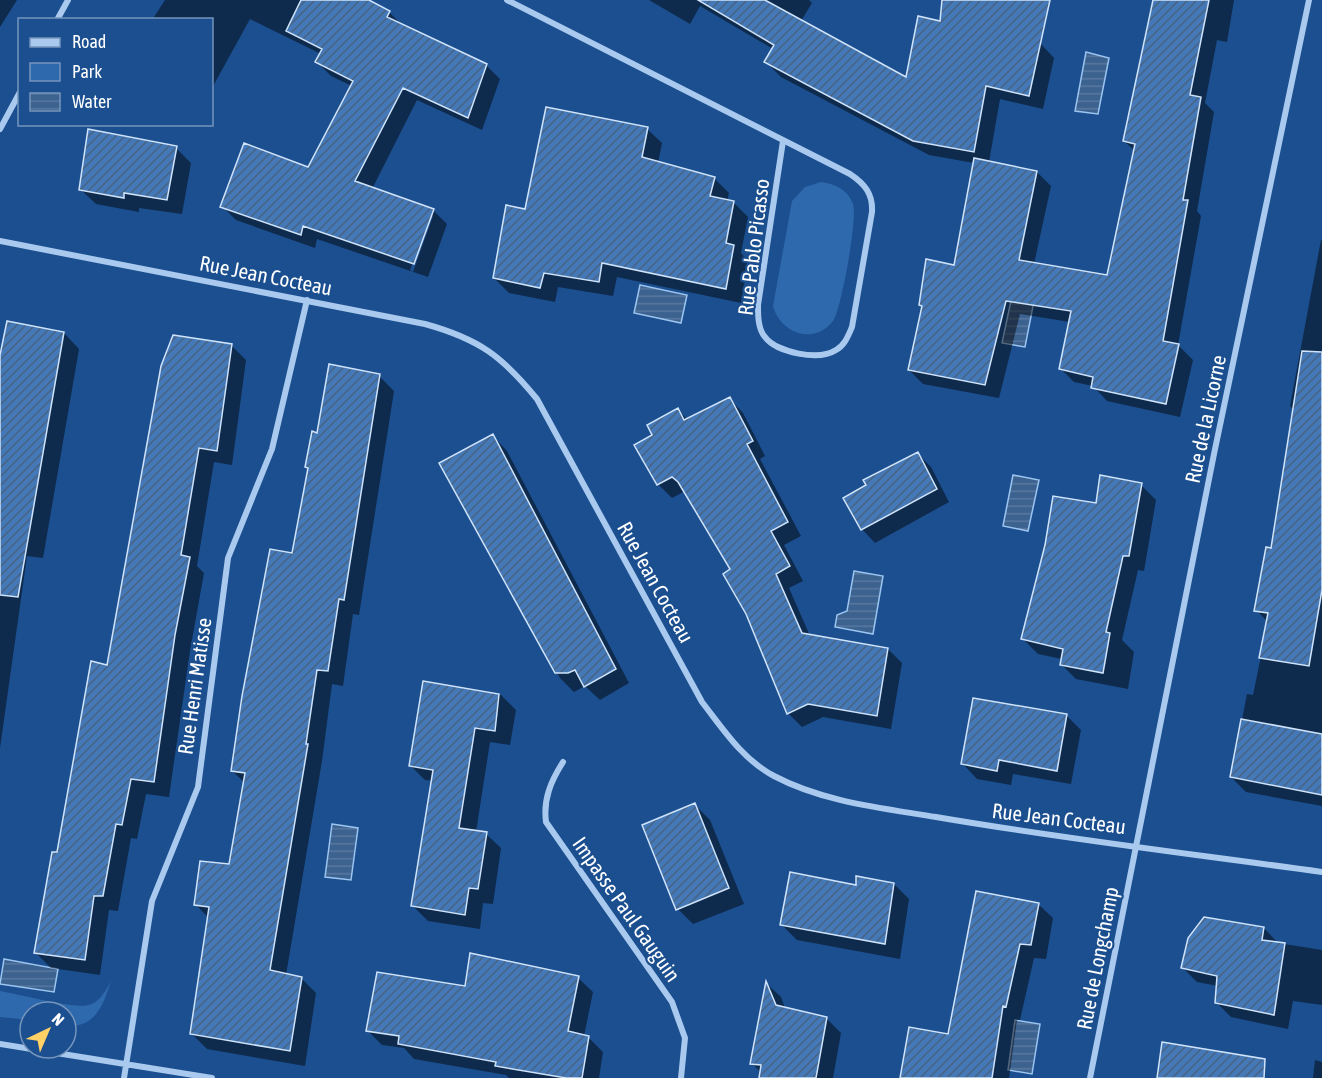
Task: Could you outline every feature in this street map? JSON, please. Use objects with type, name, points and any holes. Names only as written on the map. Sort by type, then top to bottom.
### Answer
[{"type":"street","points":[[58,18],[68,0]]},
{"type":"street","name":"Rue Pablo Picasso","points":[[507,0],[783,141],[859,180],[869,191],[872,202],[852,327],[844,344],[828,354],[805,354],[779,347],[763,336],[760,328],[758,305],[783,141]]},
{"type":"street","name":"Rue de la Licorne","points":[[1137,845],[1214,454],[1309,0]]},
{"type":"street","points":[[0,129],[18,96]]},
{"type":"street","name":"Rue Jean Cocteau","points":[[0,241],[307,300],[457,333],[492,353],[524,383],[537,399],[702,702],[752,762],[795,785],[856,803],[993,827],[1322,872]]},
{"type":"street","name":"Rue Henri Matisse","points":[[124,1078],[152,901],[198,787],[228,558],[272,449],[307,300]]},
{"type":"street","name":"Impasse Paul Gauguin","points":[[563,762],[547,795],[544,808],[546,822],[672,1002],[685,1038],[681,1078]]},
{"type":"street","name":"Rue de Longchamp","points":[[1090,1078],[1137,845]]},
{"type":"street","points":[[0,1044],[212,1078]]},
{"type":"green space","points":[[821,182],[844,191],[853,204],[851,244],[844,283],[833,321],[817,333],[798,333],[783,323],[773,306],[792,201],[805,187]]},
{"type":"green space","points":[[111,981],[97,1013],[91,1019],[78,1024],[78,1006],[93,1003],[105,992]]},
{"type":"green space","points":[[0,991],[44,1000],[18,1000],[18,1019],[0,1017]]},
{"type":"water","points":[[1086,52],[1109,58],[1098,114],[1075,111]]},
{"type":"water","points":[[640,285],[687,295],[681,323],[634,313]]},
{"type":"water","points":[[1012,296],[1034,301],[1025,347],[1002,343]]},
{"type":"water","points":[[1013,475],[1039,480],[1028,531],[1003,526]]},
{"type":"water","points":[[854,571],[883,576],[873,634],[835,627],[837,615],[847,611]]},
{"type":"water","points":[[332,824],[358,828],[351,880],[325,877]]},
{"type":"water","points":[[4,959],[58,969],[54,992],[0,984]]},
{"type":"water","points":[[1015,1020],[1040,1024],[1032,1074],[1008,1070]]},
{"type":"building","points":[[301,0],[369,0],[390,11],[387,17],[487,64],[468,118],[403,88],[355,181],[434,209],[414,264],[303,226],[301,235],[220,207],[244,143],[308,167],[353,81],[315,62],[322,49],[286,31]]},
{"type":"building","points":[[698,0],[765,0],[906,77],[918,16],[940,21],[942,0],[1050,0],[1029,96],[986,86],[974,152],[913,141],[764,62],[774,45]]},
{"type":"building","points":[[1153,0],[1209,0],[1190,95],[1201,97],[1183,200],[1188,200],[1163,341],[1179,344],[1166,404],[1091,388],[1093,377],[1059,369],[1071,311],[1006,301],[985,385],[908,370],[922,306],[919,305],[926,259],[954,265],[974,158],[1037,171],[1019,260],[1107,275],[1135,144],[1123,141]]},
{"type":"building","points":[[546,107],[648,127],[642,157],[715,177],[710,196],[734,201],[726,243],[734,245],[726,289],[602,263],[599,282],[544,273],[540,288],[493,278],[506,205],[525,209]]},
{"type":"building","points":[[88,129],[177,146],[167,200],[124,193],[124,198],[79,190]]},
{"type":"building","points":[[7,321],[64,332],[18,597],[0,595],[0,355]]},
{"type":"building","points":[[173,335],[232,344],[217,451],[199,448],[181,555],[190,557],[175,635],[154,782],[131,779],[122,825],[116,824],[103,896],[94,896],[85,960],[34,953],[52,852],[57,852],[91,661],[107,665],[161,366]]},
{"type":"building","points":[[1302,351],[1322,352],[1322,590],[1309,666],[1259,658],[1268,613],[1254,611],[1266,547],[1271,548]]},
{"type":"building","points":[[329,364],[380,374],[344,600],[339,599],[328,671],[317,670],[306,744],[308,744],[270,970],[302,977],[290,1051],[190,1034],[209,907],[194,905],[200,861],[229,864],[245,773],[231,771],[242,696],[270,549],[292,553],[308,468],[305,467],[312,431],[317,433]]},
{"type":"building","points":[[730,397],[753,441],[747,444],[788,522],[771,531],[790,566],[776,574],[802,633],[888,648],[877,716],[808,704],[787,714],[746,614],[723,574],[730,569],[678,482],[672,477],[657,485],[634,445],[652,435],[647,425],[678,408],[684,420]]},
{"type":"building","points":[[493,434],[616,669],[584,687],[575,670],[568,673],[555,673],[439,463]]},
{"type":"building","points":[[918,452],[937,489],[861,530],[843,498],[866,485],[863,480]]},
{"type":"building","points":[[1100,475],[1142,483],[1129,556],[1123,556],[1106,632],[1110,633],[1103,673],[1060,665],[1063,649],[1021,639],[1045,545],[1053,496],[1096,503]]},
{"type":"building","points":[[423,681],[499,694],[495,731],[475,728],[459,828],[487,832],[478,889],[469,888],[465,915],[411,906],[433,770],[409,766]]},
{"type":"building","points":[[973,698],[1067,714],[1057,771],[999,760],[997,771],[961,764]]},
{"type":"building","points":[[1241,719],[1322,734],[1322,795],[1230,777]]},
{"type":"building","points":[[695,803],[729,888],[676,910],[642,825]]},
{"type":"building","points":[[790,872],[856,885],[856,876],[894,883],[885,944],[780,925]]},
{"type":"building","points":[[976,891],[1039,903],[1031,945],[1020,944],[1006,1007],[1003,1006],[992,1078],[900,1078],[909,1027],[948,1034]]},
{"type":"building","points":[[1204,917],[1264,927],[1262,940],[1285,943],[1274,1015],[1215,1003],[1217,976],[1181,968],[1188,938]]},
{"type":"building","points":[[470,953],[579,976],[568,1031],[589,1036],[582,1078],[566,1078],[495,1066],[496,1062],[398,1044],[399,1036],[366,1031],[377,972],[465,986]]},
{"type":"building","points":[[766,981],[776,1005],[827,1017],[816,1078],[759,1078],[761,1065],[750,1064]]},
{"type":"building","points":[[1162,1042],[1265,1059],[1264,1078],[1157,1078]]}]
